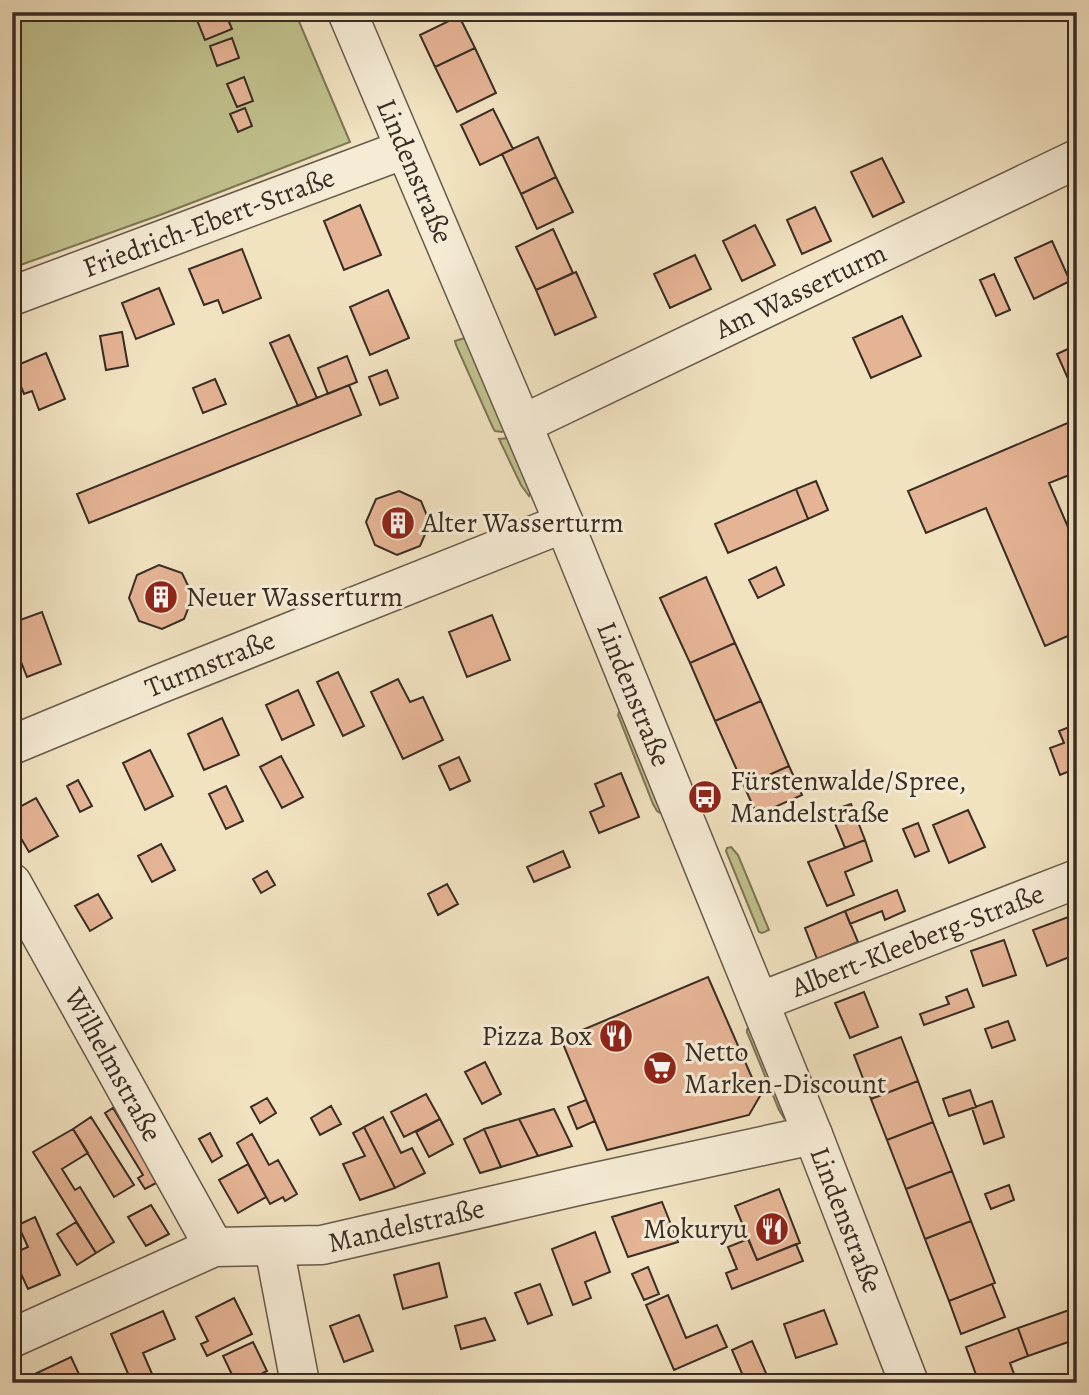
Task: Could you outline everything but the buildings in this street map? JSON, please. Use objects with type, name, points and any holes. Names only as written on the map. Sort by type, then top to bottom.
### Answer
[{"type":"street","name":"Lindenstraße","points":[[347,12],[564,523],[813,1135],[909,1383]]},
{"type":"street","name":"Friedrich-Ebert-Straße","points":[[12,296],[405,149]]},
{"type":"street","name":"Am Wasserturm","points":[[523,424],[1077,159]]},
{"type":"street","name":"Turmstraße","points":[[12,745],[564,523]]},
{"type":"street","name":"Albert-Kleeberg-Straße","points":[[759,1003],[1077,879]]},
{"type":"street","name":"Wilhelmstraße","points":[[12,883],[214,1247]]},
{"type":"street","name":"Mandelstraße","points":[[12,1338],[214,1247],[322,1245],[813,1135]]},
{"type":"street","points":[[274,1247],[300,1383]]},
{"type":"green space","points":[[12,12],[295,12],[350,142],[12,268]]},
{"type":"green space","points":[[468,337],[507,429],[502,432],[493,428],[456,345],[455,341]]},
{"type":"green space","points":[[511,438],[531,491],[529,496],[499,439]]},
{"type":"green space","points":[[619,712],[623,712],[663,810],[660,813],[653,804]]},
{"type":"green space","points":[[731,847],[738,855],[769,930],[762,933],[759,932],[726,851]]},
{"type":"green space","points":[[749,1028],[787,1111],[784,1118],[747,1032]]},
{"type":"place","name":"Alter Wasserturm","points":[[398,523]]},
{"type":"place","name":"Neuer Wasserturm","points":[[161,597]]},
{"type":"place","name":"Fürstenwalde/Spree, Mandelstraße","points":[[705,797]]},
{"type":"place","name":"Pizza Box","points":[[616,1036]]},
{"type":"place","name":"Netto Marken-Discount","points":[[660,1068]]},
{"type":"place","name":"Mokuryu","points":[[772,1229]]}]
